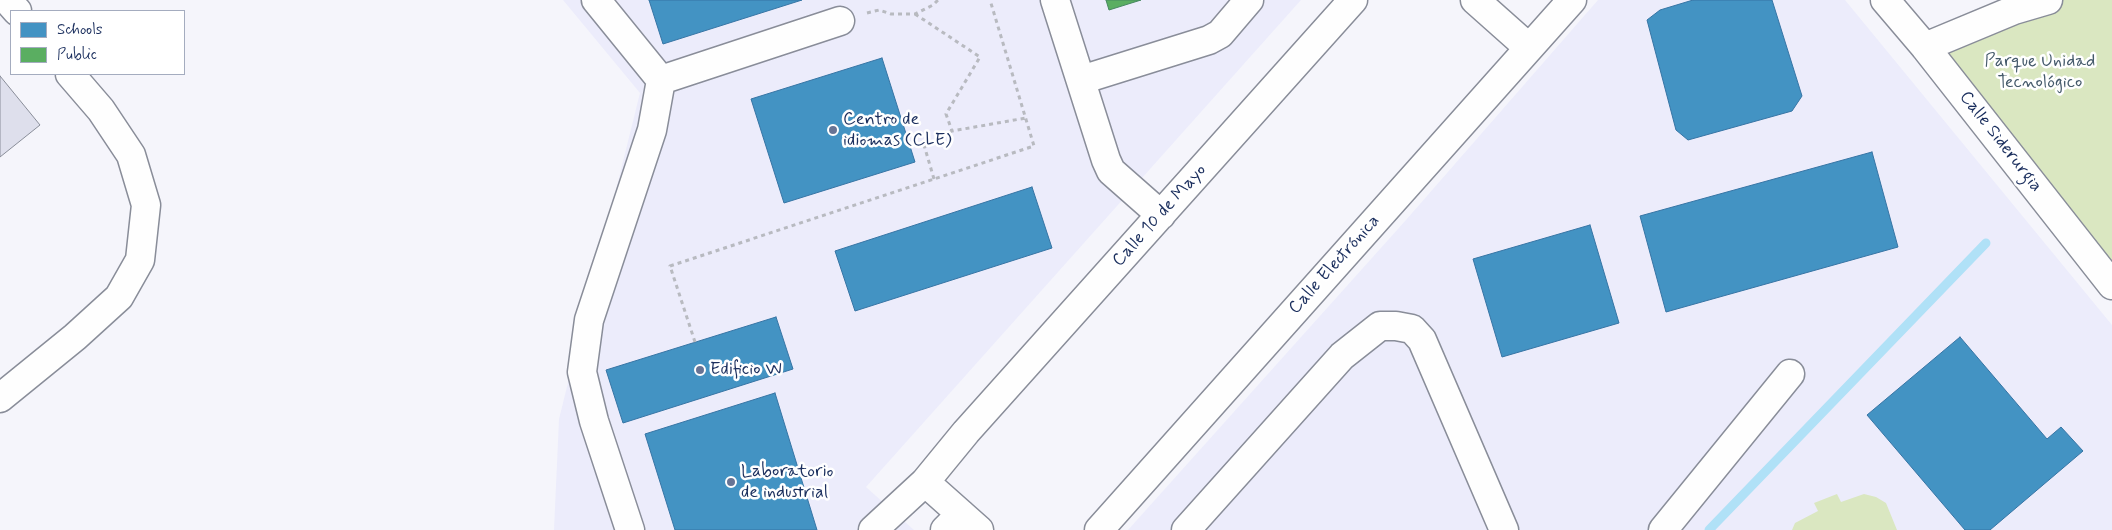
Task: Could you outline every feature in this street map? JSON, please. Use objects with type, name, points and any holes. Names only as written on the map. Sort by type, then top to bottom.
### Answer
[{"type":"street","points":[[8,0],[16,10]]},
{"type":"street","points":[[596,0],[661,80],[652,130],[588,320],[582,372],[594,421],[630,530]]},
{"type":"street","points":[[1055,0],[1111,171],[1161,215]]},
{"type":"street","points":[[1081,80],[1208,40],[1220,34],[1249,0]]},
{"type":"street","name":"Calle 10 de Mayo","points":[[873,530],[925,482],[966,432],[1353,0]]},
{"type":"street","points":[[1475,0],[1529,48]]},
{"type":"street","name":"Calle Electrónica","points":[[1099,530],[1572,0]]},
{"type":"street","name":"Calle Siderurgia","points":[[1885,0],[1926,47],[2112,285]]},
{"type":"street","points":[[1926,47],[2014,10],[2048,0]]},
{"type":"street","points":[[661,80],[840,21]]},
{"type":"street","points":[[0,398],[75,337],[119,297],[140,260],[146,205],[131,155],[100,110],[71,75]]},
{"type":"street","points":[[1186,530],[1342,356],[1380,326],[1396,326],[1412,329],[1422,340],[1504,530]]},
{"type":"street","points":[[1663,530],[1790,374]]},
{"type":"street","points":[[925,482],[962,525]]},
{"type":"path","points":[[840,21],[879,10],[891,14],[915,14],[934,5],[938,0]]},
{"type":"path","points":[[695,342],[670,266],[1034,146],[990,0]]},
{"type":"path","points":[[915,14],[980,57],[946,114],[952,131]]},
{"type":"path","points":[[934,179],[924,145],[952,131],[1026,118]]},
{"type":"shaded area","points":[[563,0],[1301,0],[866,487],[914,530],[554,530],[559,419],[640,93]]},
{"type":"shaded area","points":[[1598,0],[1845,0],[2112,325],[2112,530],[1128,530],[1406,220]]},
{"type":"green space","name":"Parque Unidad Tecnológico","points":[[2024,0],[2112,0],[2112,279],[1921,39]]},
{"type":"green space","points":[[1837,494],[1841,502],[1864,494],[1876,497],[1886,503],[1897,530],[1792,530],[1795,523],[1818,511],[1814,503]]},
{"type":"building: Schools","points":[[649,0],[802,0],[663,44]]},
{"type":"building: Schools","points":[[1693,0],[1772,0],[1802,96],[1792,111],[1688,140],[1676,130],[1647,20],[1660,10]]},
{"type":"building: Schools","name":"Centro de idiomas (CLE)","points":[[882,58],[915,162],[784,203],[751,99]]},
{"type":"building: Schools","points":[[1872,152],[1898,247],[1666,312],[1640,216]]},
{"type":"building: Schools","points":[[1032,187],[1052,248],[855,311],[835,251]]},
{"type":"building: Schools","points":[[1590,225],[1619,323],[1502,357],[1473,259]]},
{"type":"building: Schools","name":"Edificio W","points":[[776,317],[793,369],[623,423],[606,370]]},
{"type":"building: Schools","points":[[1960,337],[2047,439],[2061,427],[2083,451],[1990,530],[1965,530],[1867,415]]},
{"type":"building: Schools","name":"Laboratorio de industrial","points":[[775,393],[817,530],[675,530],[645,434]]},
{"type":"building: Public","points":[[1106,0],[1141,0],[1109,10]]},
{"type":"building: Other","points":[[0,76],[40,125],[0,157]]},
{"type":"waterway","points":[[1709,530],[1986,243]]},
{"type":"place","name":"Centro de idiomas (CLE)","points":[[833,130]]},
{"type":"place","name":"Edificio W","points":[[700,370]]},
{"type":"place","name":"Laboratorio de industrial","points":[[731,482]]}]
